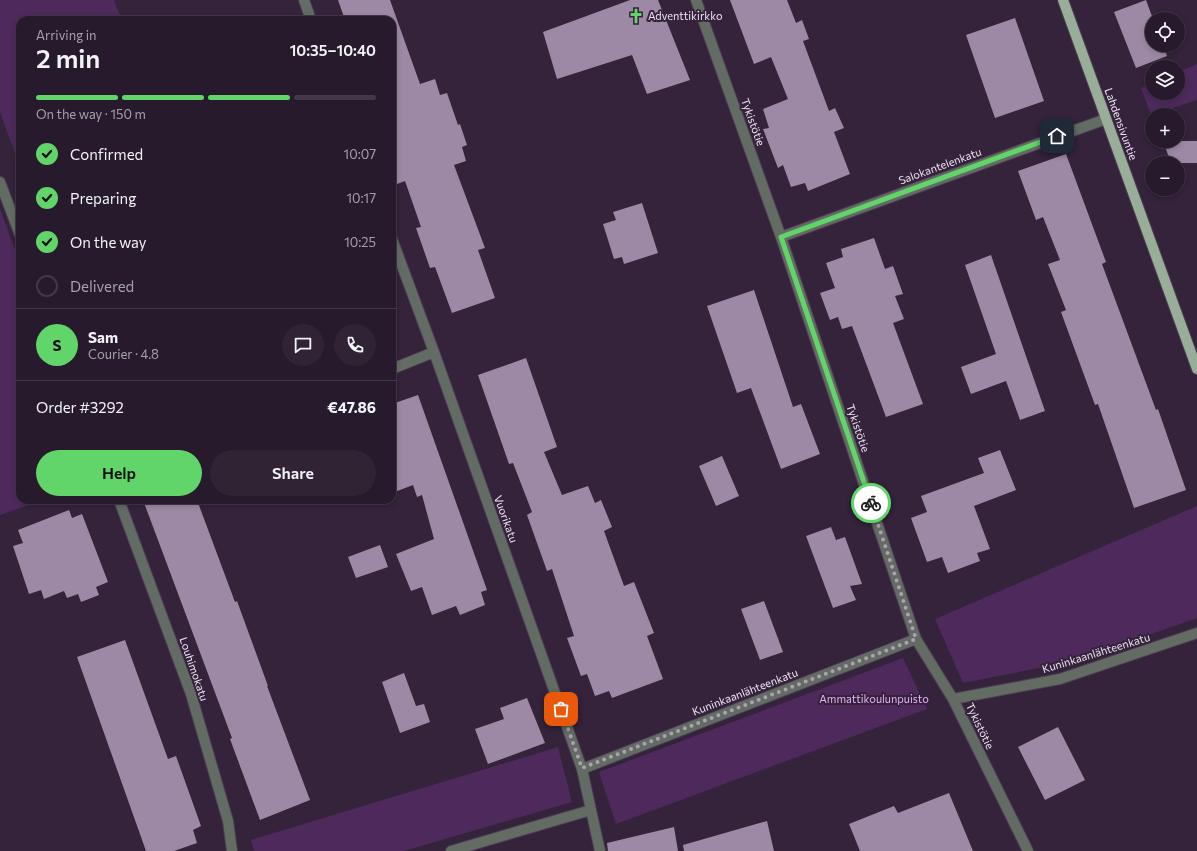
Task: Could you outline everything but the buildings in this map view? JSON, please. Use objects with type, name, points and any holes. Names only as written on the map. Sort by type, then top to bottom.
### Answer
[{"type":"main road","name":"Lahdensivuntie","points":[[1063,0],[1197,369]]},
{"type":"street","points":[[304,0],[310,16]]},
{"type":"street","name":"Tykistötie","points":[[696,0],[781,237],[916,639],[953,699],[1028,851]]},
{"type":"street","name":"Salokantelenkatu","points":[[781,237],[1106,119]]},
{"type":"street","points":[[0,182],[16,224]]},
{"type":"street","name":"Vuorikatu","points":[[396,249],[582,768],[600,851]]},
{"type":"street","points":[[396,367],[434,352]]},
{"type":"street","name":"Louhimokatu","points":[[120,504],[191,694],[228,821],[232,851]]},
{"type":"street","name":"Kuninkaanlähteenkatu","points":[[953,699],[1060,679],[1197,633]]},
{"type":"street","name":"Kuninkaanlähteenkatu","points":[[582,768],[916,639]]},
{"type":"street","points":[[451,851],[591,810]]},
{"type":"green space","points":[[0,0],[114,0],[120,16],[16,16],[16,156],[0,112]]},
{"type":"green space","points":[[1197,64],[1197,100],[1172,108],[1148,108],[1145,100],[1185,100],[1185,69]]},
{"type":"green space","points":[[1145,87],[1145,99],[1141,88]]},
{"type":"green space","points":[[0,209],[16,252],[16,504],[32,504],[0,515]]},
{"type":"green space","points":[[1197,506],[1197,618],[1075,661],[963,683],[935,619]]},
{"type":"green space","name":"Ammattikoulunpuisto","points":[[903,658],[927,709],[616,824],[599,772]]},
{"type":"green space","points":[[558,747],[572,802],[404,851],[254,851],[251,840]]},
{"type":"way so far","points":[[561,709],[582,768],[916,639],[871,503]]},
{"type":"place","name":"Adventtikirkko","points":[[636,16]]},
{"type":"route","points":[[871,503],[781,237],[1057,136]]}]
